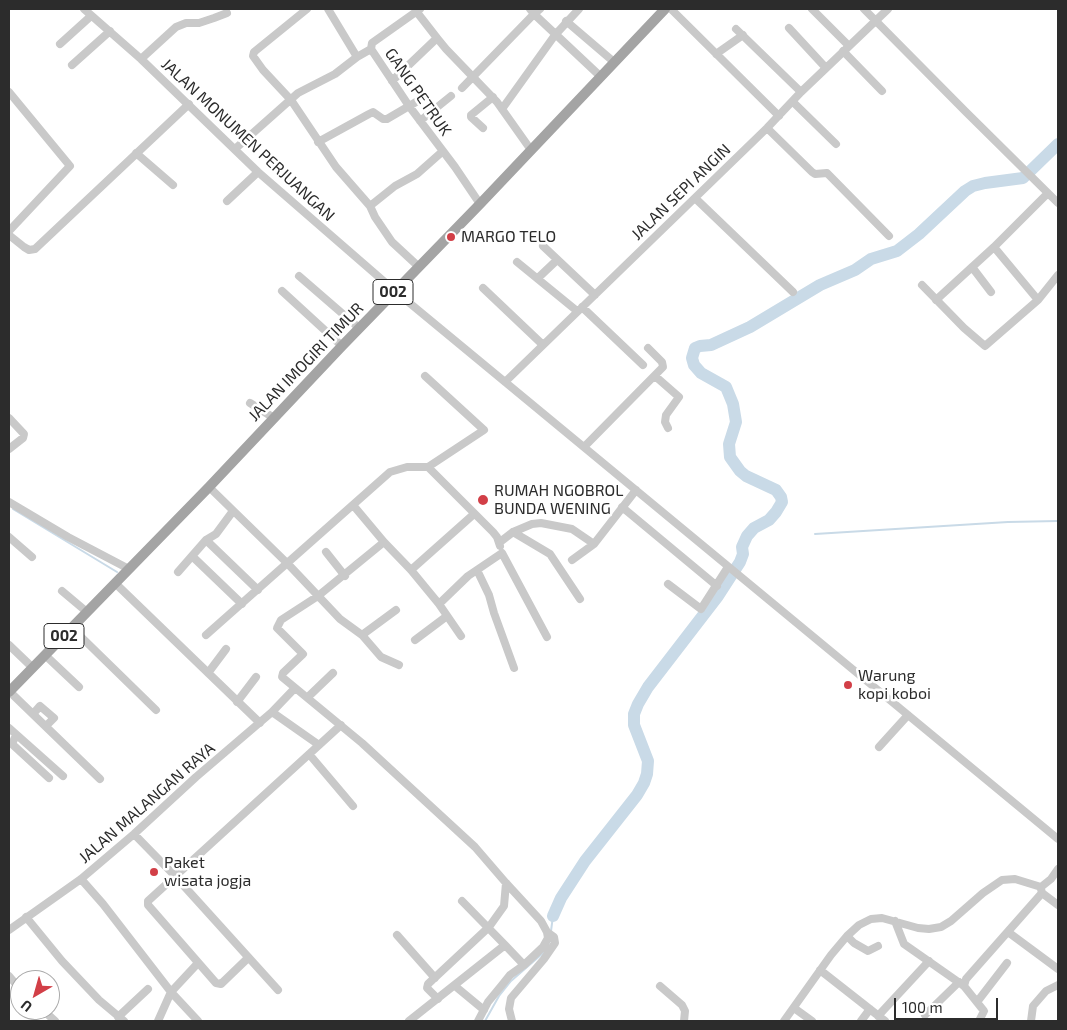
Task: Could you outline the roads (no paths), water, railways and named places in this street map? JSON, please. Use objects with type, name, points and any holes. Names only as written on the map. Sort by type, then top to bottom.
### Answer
[{"type":"main road","name":"JALAN IMOGIRI TIMUR","points":[[9,692],[209,487],[665,9]]},
{"type":"street","points":[[307,9],[253,54],[263,70],[290,100],[336,167],[370,206],[392,242],[419,266]]},
{"type":"street","points":[[328,9],[357,57]]},
{"type":"street","points":[[502,109],[555,35],[579,9]]},
{"type":"street","points":[[671,9],[779,116]]},
{"type":"street","points":[[812,9],[882,92]]},
{"type":"street","points":[[864,9],[1058,203]]},
{"type":"street","name":"JALAN SEPI ANGIN","points":[[505,382],[767,128],[875,19],[888,9]]},
{"type":"street","points":[[418,10],[446,49],[502,109],[530,150]]},
{"type":"street","name":"GANG PETRUK","points":[[418,10],[372,43],[371,49],[409,106],[480,204]]},
{"type":"street","points":[[60,44],[87,11]]},
{"type":"street","name":"JALAN MONUMEN PERJUANGAN","points":[[87,11],[142,59],[258,172],[395,291],[1058,839]]},
{"type":"street","points":[[462,88],[535,11],[555,35],[600,76]]},
{"type":"street","points":[[142,59],[176,27],[227,13]]},
{"type":"street","points":[[566,21],[614,62]]},
{"type":"street","points":[[789,28],[826,68]]},
{"type":"street","points":[[72,65],[110,31]]},
{"type":"street","points":[[716,54],[740,32],[801,92]]},
{"type":"street","points":[[392,81],[437,38]]},
{"type":"street","points":[[235,149],[298,93],[335,74],[371,49]]},
{"type":"street","points":[[9,92],[70,166],[9,233],[24,248],[29,250],[35,250],[189,104]]},
{"type":"street","points":[[420,121],[451,96]]},
{"type":"street","points":[[483,128],[471,115],[492,97]]},
{"type":"street","points":[[318,142],[373,112],[383,119],[387,119],[416,102]]},
{"type":"street","points":[[793,102],[836,144]]},
{"type":"street","points":[[767,128],[812,172],[815,174],[827,173],[889,236]]},
{"type":"street","points":[[370,206],[395,186],[417,174],[443,151]]},
{"type":"street","points":[[136,153],[173,185]]},
{"type":"street","points":[[228,201],[258,172]]},
{"type":"street","points":[[936,300],[994,247],[1048,193]]},
{"type":"street","points":[[695,198],[793,292]]},
{"type":"street","points":[[543,246],[595,295]]},
{"type":"street","points":[[994,247],[1038,300]]},
{"type":"street","points":[[538,278],[557,260]]},
{"type":"street","points":[[517,262],[580,309],[642,365]]},
{"type":"street","points":[[972,267],[991,292]]},
{"type":"street","points":[[922,285],[964,328],[985,346],[1038,300],[1058,275]]},
{"type":"street","points":[[299,276],[359,328]]},
{"type":"street","points":[[483,288],[543,345]]},
{"type":"street","points":[[282,291],[342,346]]},
{"type":"street","points":[[584,447],[663,367],[648,348]]},
{"type":"street","points":[[206,635],[390,472],[407,467],[428,467],[484,429],[425,376]]},
{"type":"street","points":[[656,376],[679,397],[666,416],[665,422],[668,428]]},
{"type":"street","points":[[250,403],[274,418]]},
{"type":"street","points":[[9,418],[24,434],[23,438],[9,449]]},
{"type":"street","points":[[428,467],[493,532],[500,542],[502,553],[547,638]]},
{"type":"street","points":[[209,487],[346,624],[362,635],[381,657],[399,665]]},
{"type":"street","points":[[572,560],[594,544],[636,490]]},
{"type":"street","points":[[10,505],[68,537],[121,577],[208,673],[260,723]]},
{"type":"street","points":[[353,505],[384,542],[411,570],[439,604],[461,636]]},
{"type":"street","points":[[622,507],[718,585]]},
{"type":"street","points":[[178,572],[206,540],[216,534],[233,511]]},
{"type":"street","points":[[411,570],[474,514]]},
{"type":"street","points":[[500,542],[513,532],[532,524],[541,524],[572,529],[594,544]]},
{"type":"street","points":[[513,532],[550,554],[580,599]]},
{"type":"street","points":[[9,536],[32,557]]},
{"type":"street","points":[[206,540],[258,590]]},
{"type":"street","points":[[384,542],[345,576],[282,620],[278,626],[278,631],[303,654],[282,677],[341,725],[475,847],[555,938],[555,943],[550,952],[510,998],[509,1009],[512,1021]]},
{"type":"street","points":[[326,552],[345,576]]},
{"type":"street","points":[[439,604],[461,582],[502,553]]},
{"type":"street","points":[[192,556],[242,604]]},
{"type":"street","points":[[668,584],[701,609],[728,568]]},
{"type":"street","points":[[477,570],[489,595],[514,668]]},
{"type":"street","points":[[62,590],[87,612]]},
{"type":"street","points":[[362,635],[396,610]]},
{"type":"street","points":[[415,640],[448,616]]},
{"type":"street","points":[[72,628],[156,710]]},
{"type":"street","points":[[9,645],[32,668]]},
{"type":"street","points":[[208,673],[226,650]]},
{"type":"street","points":[[45,655],[79,687]]},
{"type":"street","points":[[308,697],[333,673]]},
{"type":"street","points":[[237,702],[256,677]]},
{"type":"street","name":"JALAN MALANGAN RAYA","points":[[9,930],[81,879],[260,723],[296,688]]},
{"type":"street","points":[[9,692],[100,779]]},
{"type":"street","points":[[33,714],[40,706],[54,718],[46,726]]},
{"type":"street","points":[[272,712],[319,745]]},
{"type":"street","points":[[879,747],[908,715]]},
{"type":"street","points":[[248,958],[219,985],[147,902],[174,875],[341,725]]},
{"type":"street","points":[[9,728],[63,776]]},
{"type":"street","points":[[16,735],[12,744],[49,778]]},
{"type":"street","points":[[309,754],[353,806]]},
{"type":"street","points":[[134,834],[174,875],[278,990]]},
{"type":"street","points":[[924,1015],[966,979],[1008,932],[1058,869]]},
{"type":"street","points":[[81,879],[103,904],[171,992],[198,1021]]},
{"type":"street","points":[[784,1021],[830,954],[847,936],[871,920],[882,918],[918,928],[941,927],[952,921],[983,893],[1002,880],[1015,879],[1041,890],[1058,904]]},
{"type":"street","points":[[438,999],[427,986],[489,927],[504,906],[506,884]]},
{"type":"street","points":[[462,901],[524,965]]},
{"type":"street","points":[[26,917],[62,961],[99,1000],[121,1019],[148,989]]},
{"type":"street","points":[[896,921],[904,944],[961,984],[977,1002],[984,1011],[980,1021]]},
{"type":"street","points":[[1008,932],[1058,969]]},
{"type":"street","points":[[478,1021],[510,975],[543,948],[549,933]]},
{"type":"street","points":[[397,935],[435,978]]},
{"type":"street","points":[[847,936],[854,943],[868,951],[878,946]]},
{"type":"street","points":[[409,1021],[505,945]]},
{"type":"street","points":[[878,1016],[929,961]]},
{"type":"street","points":[[158,1021],[171,992],[198,963]]},
{"type":"street","points":[[977,1002],[1006,963]]},
{"type":"street","points":[[820,970],[886,1021]]},
{"type":"street","points":[[1031,1021],[1033,1006],[1048,989],[1058,985]]},
{"type":"street","points":[[455,986],[484,1010]]},
{"type":"street","points":[[660,986],[682,1005],[685,1011],[684,1021]]},
{"type":"street","points":[[794,1008],[812,1021]]},
{"type":"street","points":[[861,1021],[870,1010]]},
{"type":"waterway","points":[[553,916],[561,898],[585,861],[637,795],[644,783],[648,761],[634,725],[634,714],[638,704],[648,687],[718,596],[740,562],[743,554],[742,547],[747,536],[754,528],[769,520],[782,502],[776,490],[746,476],[730,457],[729,444],[736,422],[733,404],[726,387],[701,373],[694,365],[692,358],[695,348],[711,345],[750,327],[820,285],[855,270],[871,259],[897,251],[919,234],[965,191],[973,186],[985,183],[1023,178],[1058,144]]},
{"type":"waterway","points":[[13,509],[117,572]]},
{"type":"waterway","points":[[815,534],[1008,522],[1058,521]]},
{"type":"waterway","points":[[551,931],[553,916]]},
{"type":"waterway","points":[[485,1021],[499,996],[511,981],[542,954],[550,941]]},
{"type":"place","name":"MARGO TELO","points":[[451,237]]},
{"type":"place","name":"RUMAH NGOBROL BUNDA WENING","points":[[483,500]]},
{"type":"place","name":"Warung kopi koboi","points":[[848,685]]},
{"type":"place","name":"Paket wisata jogja","points":[[154,872]]}]
